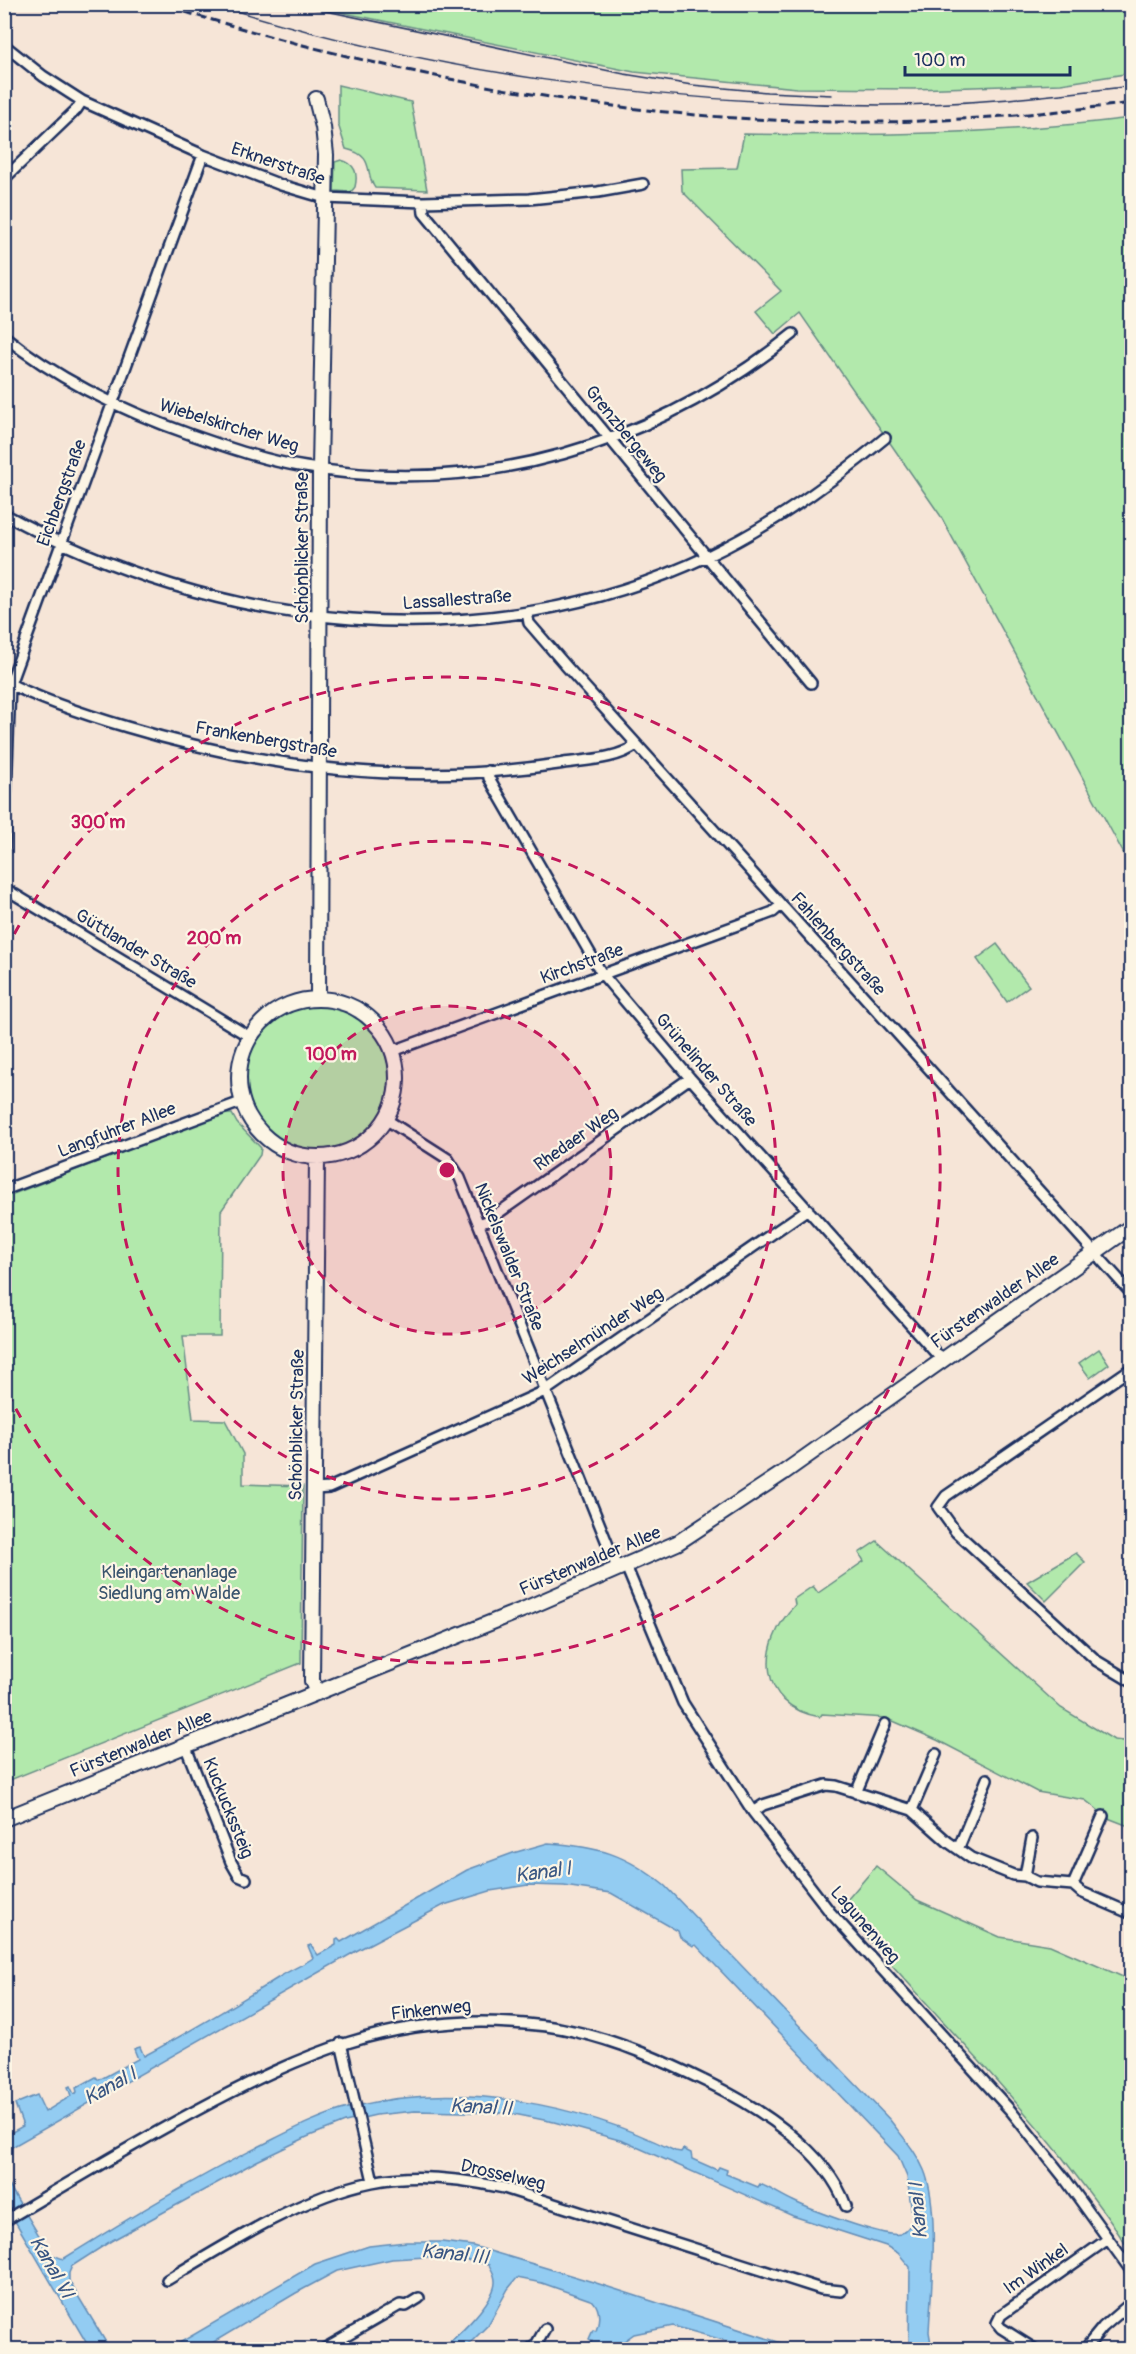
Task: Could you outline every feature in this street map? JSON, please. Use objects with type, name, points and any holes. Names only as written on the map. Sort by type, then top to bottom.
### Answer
[{"type":"street","name":"Erknerstraße","points":[[4,45],[43,76],[82,101],[203,155],[281,185],[325,198],[423,202],[529,200],[643,184]]},
{"type":"street","name":"Schönblicker Straße","points":[[316,99],[323,127],[326,155],[320,469],[318,998]]},
{"type":"street","points":[[4,179],[76,110],[82,101]]},
{"type":"street","name":"Eichbergstraße","points":[[4,852],[7,682],[114,403],[203,155]]},
{"type":"street","name":"Grenzbergeweg","points":[[423,202],[424,213],[811,683]]},
{"type":"street","name":"Wiebelskircher Weg","points":[[4,336],[60,373],[114,403],[205,440],[262,458],[320,469],[392,475],[468,472],[543,460],[610,440],[698,400],[732,379],[793,334]]},
{"type":"street","name":"Lassallestraße","points":[[4,514],[62,542],[131,570],[206,594],[262,608],[320,616],[401,622],[488,617],[527,612],[621,590],[706,557],[802,503],[885,438]]},
{"type":"street","name":"Fahlenbergstraße","points":[[527,612],[529,623],[636,745],[1131,1294]]},
{"type":"street","name":"Frankenbergstraße","points":[[7,682],[80,712],[155,736],[239,756],[318,769],[389,773],[530,768],[609,756],[631,749],[636,745]]},
{"type":"street","name":"Grünelinder Straße","points":[[488,771],[489,779],[602,974],[690,1078],[942,1360]]},
{"type":"street","name":"Güttlander Straße","points":[[4,888],[250,1037]]},
{"type":"street","name":"Kirchstraße","points":[[393,1050],[773,912],[781,905]]},
{"type":"street","points":[[318,998],[337,1000],[353,1006],[381,1029],[393,1050],[396,1084],[387,1120],[366,1141],[353,1150],[317,1158],[299,1156],[281,1148],[265,1137],[252,1122],[241,1102],[239,1068],[250,1037],[273,1013],[300,1000],[318,998]]},
{"type":"street","name":"Rhedaer Weg","points":[[479,1224],[488,1221],[690,1078]]},
{"type":"street","name":"Langfuhrer Allee","points":[[4,1190],[241,1102]]},
{"type":"street","name":"Nickelswalder Straße","points":[[387,1120],[448,1159],[460,1178],[545,1391],[622,1568]]},
{"type":"street","name":"Schönblicker Straße","points":[[317,1158],[312,1681],[317,1693]]},
{"type":"street","name":"Weichselmünder Weg","points":[[315,1489],[329,1488],[545,1391],[808,1209]]},
{"type":"street","name":"Fürstenwalder Allee","points":[[4,1819],[622,1568],[677,1543],[1131,1226]]},
{"type":"street","points":[[1131,1368],[946,1497],[938,1507],[956,1532],[1097,1661],[1131,1682]]},
{"type":"street","name":"Lagunenweg","points":[[622,1568],[683,1703],[753,1812],[830,1912],[1011,2111],[1052,2161],[1131,2272]]},
{"type":"street","points":[[856,1793],[885,1724]]},
{"type":"street","name":"Kuckuckssteig","points":[[185,1745],[231,1862],[239,1876],[246,1879]]},
{"type":"street","points":[[912,1810],[936,1754]]},
{"type":"street","points":[[959,1847],[987,1779]]},
{"type":"street","points":[[753,1812],[763,1805],[826,1785],[912,1810],[948,1842],[959,1847],[971,1858],[1013,1875],[1025,1876],[1036,1882],[1073,1886],[1130,1913],[1131,1899]]},
{"type":"street","points":[[1073,1886],[1103,1816]]},
{"type":"street","points":[[1025,1876],[1032,1838]]},
{"type":"street","name":"Finkenweg","points":[[7,2220],[98,2165],[228,2093],[295,2061],[341,2043],[413,2026],[470,2021],[547,2026],[607,2040],[696,2076],[726,2091],[797,2140],[822,2164],[839,2188],[846,2206]]},
{"type":"street","points":[[341,2043],[374,2181]]},
{"type":"street","name":"Drosselweg","points":[[167,2280],[297,2208],[374,2181],[417,2179],[452,2180],[504,2188],[822,2289],[841,2291]]},
{"type":"street","name":"Im Winkel","points":[[1036,2349],[1001,2328],[997,2323],[1001,2315],[1108,2239]]},
{"type":"street","points":[[322,2349],[400,2305],[406,2306],[419,2298]]},
{"type":"street","points":[[1084,2349],[1103,2327],[1131,2302]]},
{"type":"street","points":[[528,2349],[536,2345],[545,2329]]},
{"type":"green space","points":[[305,5],[1131,5],[1131,73],[1061,84],[914,89],[797,88],[634,72]]},
{"type":"green space","points":[[338,85],[411,102],[427,190],[375,188],[365,160],[362,156],[346,149],[338,124]]},
{"type":"green space","points":[[1131,118],[1131,867],[940,515],[800,313],[775,334],[756,311],[781,291],[682,191],[681,169],[737,168],[744,134],[841,135],[987,131]]},
{"type":"green space","points":[[341,160],[350,164],[355,170],[356,182],[351,192],[334,191],[335,162]]},
{"type":"green space","points":[[997,944],[1029,986],[1007,1002],[977,959]]},
{"type":"green space","points":[[317,1006],[331,1007],[345,1012],[368,1027],[383,1050],[388,1064],[388,1092],[383,1106],[368,1129],[345,1144],[331,1149],[317,1150],[303,1149],[289,1144],[266,1129],[251,1106],[246,1092],[245,1078],[246,1064],[251,1050],[266,1027],[289,1012],[303,1007]]},
{"type":"green space","name":"Kleingartenanlage Siedlung am Walde","points":[[223,1114],[232,1114],[237,1123],[261,1148],[260,1155],[221,1211],[220,1336],[183,1336],[193,1419],[225,1420],[243,1454],[243,1484],[303,1486],[301,1663],[5,1782],[5,1197]]},
{"type":"green space","points":[[1099,1349],[1109,1364],[1090,1378],[1079,1363]]},
{"type":"green space","points":[[877,1541],[1061,1708],[1114,1740],[1131,1742],[1131,1827],[1108,1818],[1085,1800],[1037,1792],[937,1740],[886,1718],[822,1714],[820,1717],[799,1711],[784,1700],[774,1687],[770,1672],[770,1655],[774,1637],[795,1605],[794,1599],[813,1586],[818,1593],[864,1561],[859,1553]]},
{"type":"green space","points":[[1076,1553],[1085,1562],[1046,1601],[1027,1582]]},
{"type":"green space","points":[[876,1866],[917,1900],[1000,1937],[1050,1945],[1123,1977],[1131,1978],[1131,2253],[1098,2204],[1062,2157],[1008,2093],[841,1907]]},
{"type":"water","points":[[548,1843],[582,1847],[610,1854],[637,1866],[665,1886],[890,2120],[904,2138],[924,2170],[932,2205],[933,2249],[929,2332],[932,2349],[906,2349],[909,2344],[910,2267],[898,2253],[886,2246],[793,2216],[623,2141],[554,2122],[509,2113],[415,2111],[376,2115],[345,2122],[307,2137],[257,2161],[111,2241],[72,2266],[69,2281],[110,2349],[90,2349],[5,2204],[4,2177],[50,2254],[63,2259],[187,2185],[296,2128],[341,2110],[393,2099],[476,2096],[558,2109],[638,2134],[675,2151],[681,2152],[683,2149],[691,2153],[692,2159],[717,2170],[719,2167],[727,2170],[726,2174],[758,2187],[760,2184],[802,2205],[847,2222],[892,2234],[900,2234],[908,2229],[913,2221],[907,2177],[898,2156],[696,1945],[693,1946],[680,1937],[678,1931],[611,1893],[564,1886],[528,1885],[490,1891],[444,1905],[358,1950],[5,2151],[5,2136],[23,2126],[15,2104],[37,2095],[45,2112],[71,2096],[68,2087],[70,2086],[74,2094],[77,2092],[76,2088],[96,2077],[99,2080],[138,2059],[134,2049],[140,2047],[144,2056],[313,1958],[308,1946],[311,1945],[318,1955],[336,1945],[336,1940],[341,1942],[467,1870]]},
{"type":"water","name":"Kanal III","points":[[406,2242],[442,2242],[473,2246],[800,2349],[755,2349],[673,2326],[634,2334],[613,2349],[588,2349],[592,2341],[589,2339],[593,2330],[596,2331],[599,2319],[599,2312],[593,2301],[542,2283],[517,2278],[508,2289],[488,2325],[464,2349],[440,2349],[463,2330],[478,2313],[491,2296],[495,2279],[489,2265],[453,2257],[427,2257],[392,2259],[337,2271],[202,2349],[169,2349],[315,2264],[369,2246]]},
{"type":"tram line","points":[[214,4],[295,28],[460,66],[627,91],[796,103],[912,105],[1006,99],[1132,86]]},
{"type":"tram line","points":[[293,4],[624,74],[692,85],[832,95]]},
{"type":"railway","points":[[159,4],[247,30],[425,74],[605,105],[696,115],[788,121],[880,122],[1006,116],[1132,103]]},
{"type":"water label","name":"Kanal I","points":[[543,1872]]},
{"type":"water label","name":"Kanal I","points":[[110,2086]]},
{"type":"water label","name":"Kanal II","points":[[481,2107]]},
{"type":"water label","name":"Kanal I","points":[[918,2211]]},
{"type":"water label","name":"Kanal VI","points":[[52,2267]]}]
